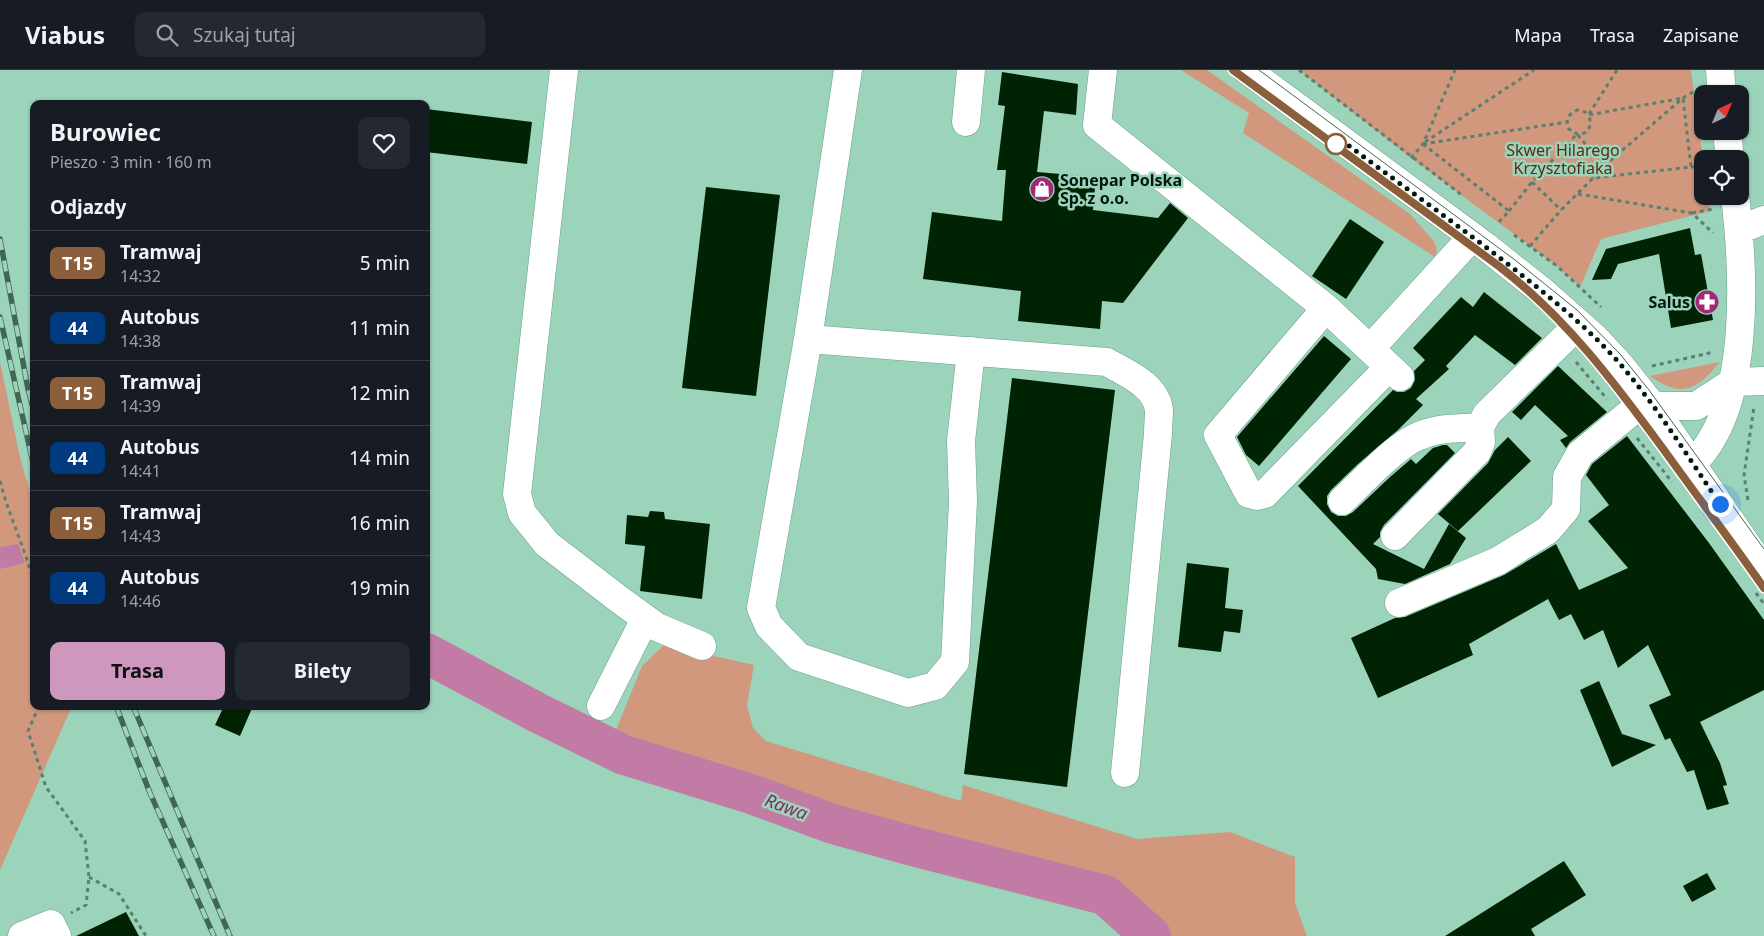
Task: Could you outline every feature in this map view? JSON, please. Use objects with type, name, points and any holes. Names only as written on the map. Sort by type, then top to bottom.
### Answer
[{"type":"street","points":[[564,70],[517,494],[522,513],[548,544],[657,627],[702,646]]},
{"type":"street","points":[[848,70],[808,338],[761,608],[769,626],[799,657],[908,693],[935,686],[956,662],[963,500],[960,441],[970,351]]},
{"type":"street","points":[[966,122],[971,70]]},
{"type":"street","points":[[1103,70],[1097,125],[1326,308],[1394,372],[1265,494],[1257,496],[1249,494],[1218,435],[1326,308]]},
{"type":"street","points":[[1247,70],[1472,237],[1543,292],[1579,324],[1620,365],[1649,402],[1692,464],[1758,579]]},
{"type":"street","points":[[1714,85],[1720,70]]},
{"type":"street","points":[[1721,205],[1741,297],[1738,362],[1751,382]]},
{"type":"street","points":[[1727,229],[1764,220]]},
{"type":"street","points":[[1370,349],[1472,237]]},
{"type":"street","points":[[1395,536],[1477,452],[1481,442],[1480,427],[1487,414],[1579,324]]},
{"type":"street","points":[[808,338],[1107,362],[1145,385],[1154,395],[1158,409],[1158,434],[1125,773]]},
{"type":"street","points":[[1649,402],[1660,406],[1696,406],[1751,382]]},
{"type":"street","points":[[1692,464],[1703,453],[1719,426],[1751,382]]},
{"type":"street","points":[[1399,603],[1498,561],[1548,530],[1566,509],[1567,477],[1580,454],[1623,419],[1649,402]]},
{"type":"street","points":[[1342,501],[1401,447],[1418,436],[1447,428],[1480,427]]},
{"type":"street","points":[[600,706],[645,619]]},
{"type":"street","points":[[22,936],[54,930]]},
{"type":"path","points":[[1299,70],[1411,158],[1466,198]]},
{"type":"path","points":[[1423,144],[1454,70]]},
{"type":"path","points":[[1411,158],[1423,144],[1534,70]]},
{"type":"path","points":[[1588,115],[1617,70]]},
{"type":"path","points":[[1588,115],[1694,95]]},
{"type":"path","points":[[1530,246],[1561,210],[1604,166],[1683,98]]},
{"type":"path","points":[[1683,98],[1691,168]]},
{"type":"path","points":[[1504,227],[1498,222],[1532,182],[1577,134],[1584,133],[1590,127],[1591,119],[1588,115],[1577,110],[1570,115],[1567,122],[1569,130],[1577,134],[1604,166]]},
{"type":"path","points":[[1423,144],[1567,122]]},
{"type":"path","points":[[1423,144],[1509,211]]},
{"type":"path","points":[[1593,178],[1694,168]]},
{"type":"path","points":[[1532,182],[1561,210]]},
{"type":"path","points":[[1578,194],[1692,213],[1721,205]]},
{"type":"path","points":[[1692,213],[1715,235],[1727,229]]},
{"type":"path","points":[[1511,232],[1557,266],[1602,308]]},
{"type":"path","points":[[1560,342],[1676,487]]},
{"type":"path","points":[[1646,360],[1651,367],[1717,351]]},
{"type":"path","points":[[1750,505],[1747,498],[1744,475],[1751,382]]},
{"type":"path","points":[[0,482],[30,573]]},
{"type":"path","points":[[1758,579],[1764,604]]},
{"type":"path","points":[[37,710],[28,731],[46,787],[85,841],[89,877],[86,904],[54,930]]},
{"type":"path","points":[[89,877],[119,894],[146,936]]},
{"type":"green space","points":[[1181,70],[1207,70],[1410,214],[1433,240],[1437,249],[1435,257],[1243,133],[1249,113]]},
{"type":"green space","name":"Skwer Hilarego Krzysztofiaka","points":[[1299,70],[1691,70],[1694,92],[1694,140],[1700,140],[1702,150],[1694,150],[1694,205],[1709,205],[1710,211],[1601,239],[1580,287],[1557,266],[1411,158]]},
{"type":"green space","points":[[0,362],[20,457],[30,492],[30,710],[70,710],[0,870]]},
{"type":"green space","points":[[1720,362],[1704,379],[1688,388],[1671,387],[1650,376]]},
{"type":"green space","points":[[664,645],[754,665],[747,705],[753,728],[766,741],[961,801],[963,785],[1137,839],[1230,832],[1295,857],[1295,903],[1307,936],[1170,936],[1112,886],[844,813],[723,773],[616,730],[642,666]]},
{"type":"shaded area","points":[[18,544],[25,563],[0,569],[0,547]]},
{"type":"building","points":[[1002,72],[1078,84],[1076,115],[1044,111],[1037,172],[1096,177],[1093,210],[1158,218],[1170,203],[1188,218],[1123,303],[1102,301],[1100,329],[1018,321],[1021,291],[923,279],[932,212],[1002,221],[1006,170],[997,170],[1005,106],[998,105]]},
{"type":"building","points":[[430,109],[532,122],[527,164],[430,152]]},
{"type":"building","points":[[706,187],[780,195],[756,396],[682,388]]},
{"type":"building","points":[[1350,219],[1384,242],[1346,299],[1312,276]]},
{"type":"building","points":[[1690,228],[1695,255],[1701,254],[1713,320],[1671,328],[1659,254],[1618,264],[1611,279],[1592,280],[1606,249]]},
{"type":"building","points":[[1484,292],[1542,338],[1515,365],[1475,335],[1446,366],[1449,369],[1416,399],[1423,405],[1398,430],[1358,464],[1327,496],[1327,504],[1331,512],[1338,516],[1346,516],[1353,512],[1411,459],[1416,464],[1433,448],[1443,445],[1447,445],[1455,453],[1384,525],[1380,532],[1380,537],[1373,544],[1424,569],[1449,524],[1466,538],[1450,564],[1405,584],[1378,579],[1376,569],[1298,486],[1393,390],[1404,392],[1411,388],[1415,380],[1414,371],[1425,360],[1413,348],[1461,297],[1473,307]]},
{"type":"building","points":[[1324,336],[1351,359],[1259,466],[1246,455],[1237,437]]},
{"type":"building","points":[[1558,366],[1607,412],[1570,442],[1566,448],[1560,440],[1568,436],[1535,405],[1521,420],[1512,412]]},
{"type":"building","points":[[1012,378],[1115,390],[1067,787],[964,774]]},
{"type":"building","points":[[1627,436],[1709,543],[1764,620],[1764,690],[1700,722],[1720,763],[1727,785],[1723,786],[1729,804],[1707,810],[1694,770],[1687,772],[1670,738],[1665,740],[1649,705],[1671,695],[1648,645],[1618,668],[1603,630],[1584,640],[1571,614],[1559,620],[1548,599],[1469,644],[1473,655],[1378,698],[1351,638],[1395,618],[1405,617],[1504,575],[1556,544],[1579,590],[1628,568],[1588,521],[1609,505],[1586,475],[1592,464]]},
{"type":"building","points":[[1508,437],[1531,461],[1458,531],[1438,514],[1488,463],[1495,450]]},
{"type":"building","points":[[650,511],[664,512],[665,519],[710,524],[702,599],[640,591],[645,546],[625,544],[627,515],[648,517]]},
{"type":"building","points":[[1187,563],[1229,568],[1225,608],[1243,610],[1240,633],[1224,631],[1221,652],[1178,647]]},
{"type":"building","points":[[1599,681],[1622,734],[1656,745],[1612,767],[1580,690]]},
{"type":"building","points":[[222,710],[251,710],[240,736],[215,725]]},
{"type":"building","points":[[1564,861],[1586,895],[1531,929],[1535,936],[1445,936]]},
{"type":"building","points":[[1707,873],[1716,889],[1692,902],[1683,886]]},
{"type":"building","points":[[126,912],[139,936],[76,936]]},
{"type":"waterway","name":"Rawa","points":[[430,655],[540,714],[624,755],[751,794],[833,824],[1105,895],[1151,936]]},
{"type":"tram line","points":[[1233,70],[1488,258],[1534,295],[1559,319],[1594,358],[1625,397],[1764,589]]},
{"type":"tram line","name":"T15","points":[[1233,70],[1390,184],[1512,276],[1559,319],[1594,358],[1625,397],[1764,588]]},
{"type":"tram line","points":[[1259,70],[1515,260],[1577,310],[1620,354],[1649,390],[1764,549]]},
{"type":"railway","points":[[0,239],[30,396]]},
{"type":"railway","points":[[0,317],[30,449]]},
{"type":"railway","points":[[118,710],[150,793],[214,936]]},
{"type":"railway","points":[[135,710],[230,936]]},
{"type":"place","name":"Sonepar Polska Sp. z o.o.","points":[[1042,189]]},
{"type":"place","name":"Salus","points":[[1707,302]]},
{"type":"route","points":[[1336,144],[1340,139],[1485,246],[1567,312],[1595,338],[1620,365],[1647,399],[1720,504]]}]
